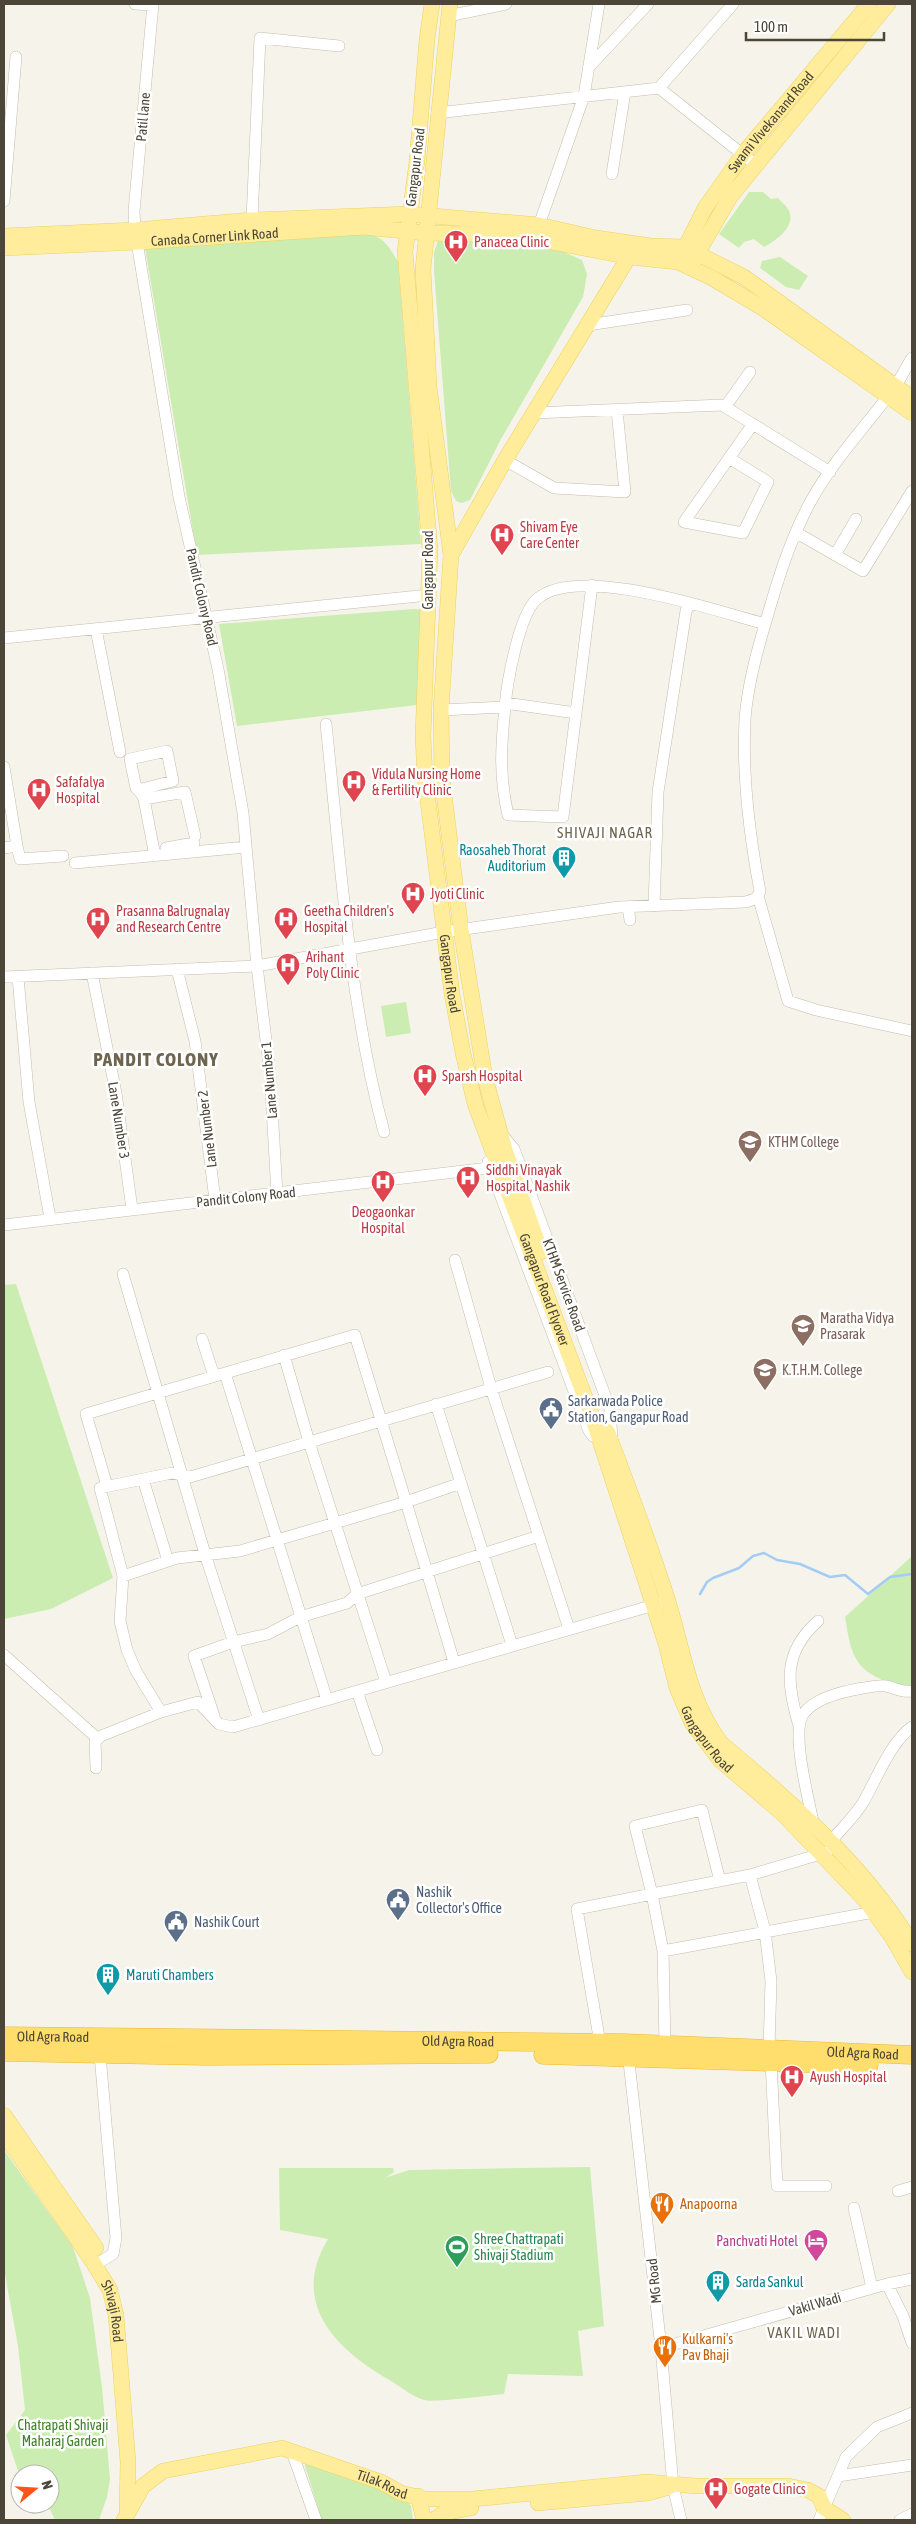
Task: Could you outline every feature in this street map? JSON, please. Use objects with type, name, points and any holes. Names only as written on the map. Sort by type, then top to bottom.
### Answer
[{"type":"highway","name":"Old Agra Road","points":[[4,2048],[600,2043],[627,2050],[665,2044],[912,2067]]},
{"type":"highway","name":"Old Agra Road","points":[[4,2048],[100,2055],[483,2054],[627,2050],[770,2055],[912,2055]]},
{"type":"main road","name":"Gangapur Road","points":[[432,4],[427,39],[417,161],[405,252],[430,550],[423,736],[425,776],[444,932],[463,1053],[475,1104],[493,1132]]},
{"type":"main road","name":"Swami Vivekanand Road","points":[[687,257],[706,208],[743,154],[869,4]]},
{"type":"main road","points":[[687,257],[730,197],[888,4]]},
{"type":"main road","name":"Gangapur Road","points":[[449,10],[437,113],[423,269],[429,386],[451,555],[441,710],[442,778],[461,930],[493,1132]]},
{"type":"main road","name":"Canada Corner Link Road","points":[[4,248],[136,236],[252,220],[409,214],[539,225],[596,238],[632,250]]},
{"type":"main road","name":"Canada Corner Link Road","points":[[4,236],[136,236],[363,227],[426,233],[516,235],[632,250]]},
{"type":"main road","points":[[451,555],[505,460],[632,250],[687,257],[744,277],[892,390],[912,413]]},
{"type":"main road","points":[[892,390],[912,398]]},
{"type":"main road","name":"Gangapur Road Flyover","points":[[493,1132],[496,1158],[608,1446]]},
{"type":"main road","name":"Gangapur Road","points":[[608,1446],[661,1603],[695,1697],[708,1725],[721,1743],[813,1822],[835,1844],[894,1914],[908,1948],[912,1972]]},
{"type":"main road","name":"Gangapur Road","points":[[661,1603],[678,1688],[692,1723],[702,1737],[720,1760],[783,1814],[823,1854],[908,1948]]},
{"type":"main road","name":"Shivaji Road","points":[[4,2116],[99,2262],[110,2290],[116,2316],[128,2462],[127,2518]]},
{"type":"main road","name":"Shivaji Road","points":[[4,2134],[99,2262],[117,2282],[124,2311],[136,2469],[143,2486]]},
{"type":"main road","name":"Tilak Road","points":[[127,2518],[143,2486],[163,2470],[282,2448],[381,2482],[402,2493],[446,2500],[647,2482],[673,2486],[788,2486],[808,2490],[819,2496],[822,2514],[843,2520]]},
{"type":"main road","name":"Tilak Road","points":[[433,2520],[444,2513],[458,2509],[648,2493],[673,2486]]},
{"type":"main road","points":[[418,2496],[424,2520]]},
{"type":"street","points":[[135,4],[153,4]]},
{"type":"street","name":"Patil lane","points":[[136,236],[134,211],[153,4]]},
{"type":"street","points":[[449,10],[506,4]]},
{"type":"street","points":[[539,225],[584,96],[598,4]]},
{"type":"street","points":[[588,68],[648,4]]},
{"type":"street","points":[[437,113],[659,88],[733,4]]},
{"type":"street","points":[[252,220],[260,38],[338,46]]},
{"type":"street","points":[[4,201],[16,57]]},
{"type":"street","points":[[659,88],[756,165]]},
{"type":"street","points":[[612,174],[625,92]]},
{"type":"street","name":"Pandit Colony Road","points":[[136,236],[179,497],[220,679],[243,813],[256,966]]},
{"type":"street","points":[[588,325],[686,310]]},
{"type":"street","points":[[912,358],[892,390],[811,500],[780,572],[758,647],[745,725],[745,794],[748,824],[760,891],[758,896],[788,1001],[816,1010],[912,1031]]},
{"type":"street","points":[[725,407],[750,372]]},
{"type":"street","points":[[534,414],[722,405],[830,472]]},
{"type":"street","points":[[505,460],[554,488],[625,492],[617,410]]},
{"type":"street","points":[[729,458],[768,482],[743,533],[684,522],[707,490],[729,458],[753,424]]},
{"type":"street","points":[[797,533],[863,571],[912,491]]},
{"type":"street","points":[[835,555],[856,519]]},
{"type":"street","points":[[592,585],[563,817],[508,815],[501,784],[501,742],[507,684],[525,616],[536,599],[550,591],[592,585],[658,595],[765,624]]},
{"type":"street","points":[[4,638],[429,595]]},
{"type":"street","points":[[654,906],[658,792],[686,611],[690,604]]},
{"type":"street","points":[[96,629],[120,752]]},
{"type":"street","points":[[441,710],[505,705],[576,713]]},
{"type":"street","points":[[326,724],[350,951],[376,1100],[384,1132]]},
{"type":"street","points":[[4,767],[20,859],[62,856]]},
{"type":"street","points":[[154,853],[141,795],[185,792],[194,839],[169,851]]},
{"type":"street","points":[[4,848],[17,846]]},
{"type":"street","points":[[74,863],[169,851],[246,847]]},
{"type":"street","points":[[4,977],[256,966],[350,951],[444,932],[628,907],[745,902],[758,896]]},
{"type":"street","points":[[628,907],[630,920]]},
{"type":"street","name":"Lane Number 1","points":[[256,966],[270,1073],[277,1194]]},
{"type":"street","name":"Lane Number 2","points":[[177,970],[195,1041],[215,1200]]},
{"type":"street","name":"Lane Number 3","points":[[92,973],[116,1093],[132,1209]]},
{"type":"street","points":[[18,977],[30,1102],[50,1218]]},
{"type":"street","name":"KTHM Service Road","points":[[493,1132],[496,1158],[589,1431],[608,1446]]},
{"type":"street","name":"KTHM Service Road","points":[[493,1132],[514,1150],[610,1409],[608,1446]]},
{"type":"street","name":"Pandit Colony Road","points":[[4,1225],[50,1218],[277,1194],[496,1158]]},
{"type":"street","points":[[456,1260],[491,1388],[569,1628]]},
{"type":"street","points":[[123,1274],[205,1554],[259,1720]]},
{"type":"street","points":[[107,1486],[86,1414],[354,1334],[454,1662]]},
{"type":"street","points":[[202,1339],[219,1375],[250,1459],[326,1700]]},
{"type":"street","points":[[284,1356],[356,1594],[386,1682]]},
{"type":"street","points":[[160,1712],[136,1671],[127,1650],[120,1621],[123,1576],[100,1488],[172,1473],[190,1477],[548,1372]]},
{"type":"street","points":[[436,1404],[512,1645]]},
{"type":"street","points":[[143,1479],[168,1561]]},
{"type":"street","points":[[123,1576],[168,1561],[240,1550],[276,1541],[406,1502],[461,1483]]},
{"type":"street","points":[[215,1720],[194,1656],[234,1642],[268,1634],[300,1617],[347,1603],[356,1594],[539,1536]]},
{"type":"street","points":[[96,1768],[95,1741],[98,1738],[111,1730],[160,1712],[198,1702],[215,1720],[233,1727],[569,1628],[661,1603]]},
{"type":"street","points":[[813,1822],[801,1761],[798,1726],[790,1695],[790,1669],[803,1634],[818,1621]]},
{"type":"street","points":[[4,1655],[98,1738]]},
{"type":"street","points":[[798,1726],[802,1714],[811,1706],[834,1695],[885,1686],[906,1692],[912,1691]]},
{"type":"street","points":[[357,1691],[377,1750]]},
{"type":"street","points":[[600,2043],[577,1909],[750,1875],[823,1854],[835,1844],[864,1802],[869,1789],[899,1741],[912,1727]]},
{"type":"street","points":[[665,2044],[663,1951],[652,1894],[635,1826],[702,1810],[720,1881]]},
{"type":"street","points":[[750,1875],[765,1931],[771,1981],[770,2055],[777,2186],[826,2186]]},
{"type":"street","points":[[663,1951],[874,1912]]},
{"type":"street","name":"MG Road","points":[[627,2050],[661,2348],[673,2486],[681,2520]]},
{"type":"street","points":[[99,2262],[113,2254],[116,2238],[100,2055]]},
{"type":"street","points":[[898,2191],[912,2187]]},
{"type":"street","points":[[854,2208],[872,2288]]},
{"type":"street","name":"Vakil Wadi","points":[[661,2348],[872,2288],[912,2279]]},
{"type":"street","points":[[887,2284],[903,2316],[911,2338]]},
{"type":"street","points":[[822,2514],[846,2457],[877,2427],[912,2413]]},
{"type":"street","points":[[292,2452],[316,2520]]},
{"type":"street","points":[[838,2476],[912,2465]]},
{"type":"street","points":[[900,2520],[912,2514]]},
{"type":"green space","points":[[749,192],[763,192],[771,199],[778,198],[787,207],[789,212],[790,219],[786,229],[778,238],[764,247],[754,239],[744,242],[739,248],[719,234]]},
{"type":"green space","points":[[356,230],[371,234],[386,243],[398,262],[421,544],[197,555],[145,248]]},
{"type":"green space","points":[[460,232],[557,249],[582,260],[587,274],[583,297],[501,439],[470,500],[462,503],[456,501],[451,491],[434,271],[434,252],[438,241]]},
{"type":"green space","points":[[780,257],[808,276],[799,290],[786,287],[760,268],[762,261]]},
{"type":"green space","points":[[414,609],[426,610],[417,705],[237,726],[219,624]]},
{"type":"green space","points":[[406,1002],[411,1033],[386,1037],[381,1006]]},
{"type":"green space","points":[[16,1284],[113,1578],[51,1609],[4,1619],[4,1285]]},
{"type":"green space","points":[[912,1556],[912,1696],[886,1692],[881,1679],[863,1668],[851,1646],[845,1617]]},
{"type":"green space","name":"Chatrapati Shivaji Maharaj Garden","points":[[4,2150],[73,2247],[90,2298],[102,2387],[110,2479],[107,2497],[99,2520],[55,2520],[52,2514],[60,2514],[60,2464],[16,2464],[6,2435],[25,2410],[18,2346],[4,2269]]},
{"type":"green space","name":"Shree Chattrapati Shivaji Stadium","points":[[590,2167],[604,2326],[578,2331],[583,2376],[508,2374],[504,2394],[450,2400],[424,2400],[371,2369],[352,2355],[337,2339],[324,2322],[316,2304],[314,2284],[317,2262],[328,2239],[280,2230],[279,2168],[393,2168],[394,2172],[385,2178],[409,2170]]},
{"type":"green space","points":[[308,2459],[405,2499],[411,2506],[413,2520],[322,2520],[305,2466]]},
{"type":"waterway","points":[[700,1594],[707,1582],[713,1578],[739,1568],[753,1556],[764,1553],[777,1560],[800,1564],[830,1577],[845,1575],[868,1594],[890,1577],[912,1574]]},
{"type":"place","name":"Panacea Clinic","points":[[456,263]]},
{"type":"place","name":"Shivam Eye Care Center","points":[[502,556]]},
{"type":"place","name":"Vidula Nursing Home & Fertility Clinic","points":[[354,803]]},
{"type":"place","name":"Safafalya Hospital","points":[[39,811]]},
{"type":"place","name":"Raosaheb Thorat Auditorium","points":[[564,879]]},
{"type":"place","name":"Jyoti Clinic","points":[[413,915]]},
{"type":"place","name":"Prasanna Balrugnalay and Research Centre","points":[[98,940]]},
{"type":"place","name":"Geetha Children's Hospital","points":[[286,940]]},
{"type":"place","name":"Arihant Poly Clinic","points":[[288,986]]},
{"type":"place","name":"Sparsh Hospital","points":[[425,1097]]},
{"type":"place","name":"KTHM College","points":[[750,1163]]},
{"type":"place","name":"Siddhi Vinayak Hospital, Nashik","points":[[468,1199]]},
{"type":"place","name":"Deogaonkar Hospital","points":[[383,1203]]},
{"type":"place","name":"Maratha Vidya Prasarak","points":[[803,1347]]},
{"type":"place","name":"K.T.H.M. College","points":[[765,1391]]},
{"type":"place","name":"Sarkarwada Police Station, Gangapur Road","points":[[551,1430]]},
{"type":"place","name":"Nashik Collector's Office","points":[[398,1921]]},
{"type":"place","name":"Nashik Court","points":[[176,1943]]},
{"type":"place","name":"Maruti Chambers","points":[[108,1996]]},
{"type":"place","name":"Ayush Hospital","points":[[792,2098]]},
{"type":"place","name":"Anapoorna","points":[[662,2225]]},
{"type":"place","name":"Panchvati Hotel","points":[[816,2262]]},
{"type":"place","name":"Shree Chattrapati Shivaji Stadium","points":[[457,2268]]},
{"type":"place","name":"Sarda Sankul","points":[[718,2303]]},
{"type":"place","name":"Kulkarni's Pav Bhaji","points":[[665,2368]]},
{"type":"place","name":"Gogate Clinics","points":[[716,2510]]},
{"type":"district","name":"SHIVAJI NAGAR","points":[[605,833]]},
{"type":"district","name":"PANDIT COLONY","points":[[156,1059]]},
{"type":"district","name":"VAKIL WADI","points":[[804,2333]]}]
